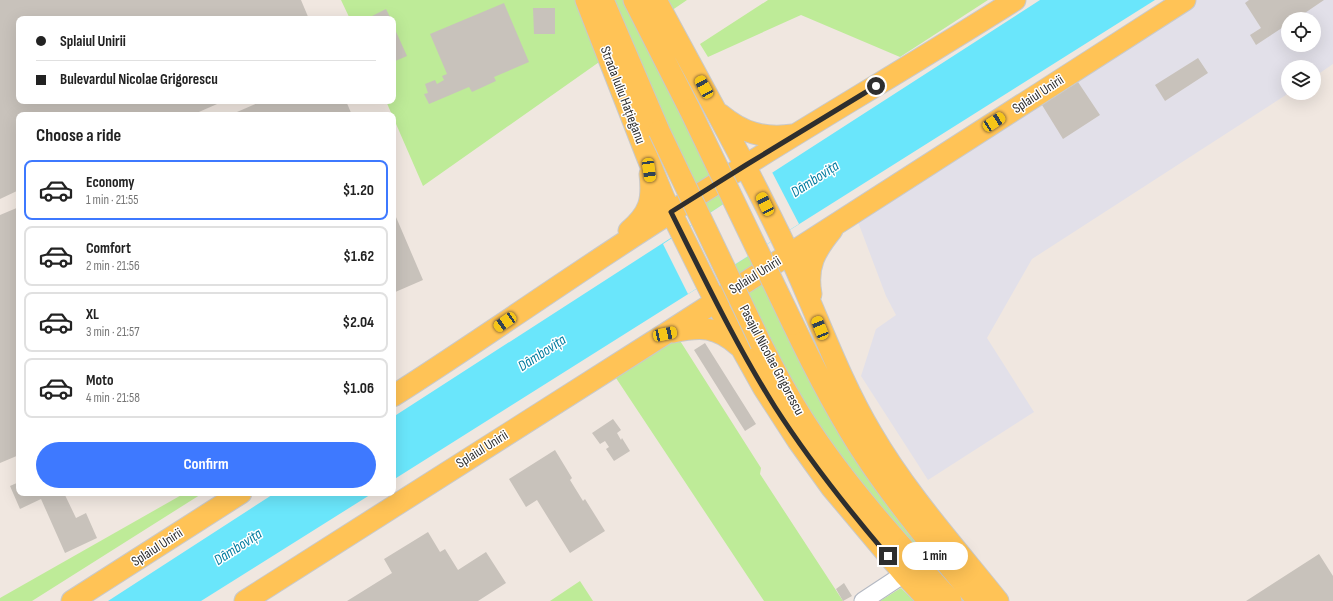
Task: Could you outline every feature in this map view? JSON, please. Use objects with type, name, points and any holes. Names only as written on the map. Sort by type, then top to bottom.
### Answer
[{"type":"main road","name":"Strada Iuliu Hațieganu","points":[[586,0],[648,159],[671,212],[715,301],[774,406],[836,494],[929,601]]},
{"type":"main road","name":"Pasajul Nicolae Grigorescu","points":[[603,0],[659,131],[761,344],[796,408],[844,477],[890,534],[951,601]]},
{"type":"main road","points":[[634,0],[690,110],[792,324],[849,432],[894,497],[978,601]]},
{"type":"main road","points":[[656,0],[746,165],[789,254],[848,389],[870,430],[883,451],[930,516],[998,601]]},
{"type":"main road","points":[[396,394],[671,212],[1015,0]]},
{"type":"main road","name":"Splaiul Unirii","points":[[244,601],[665,334],[1185,0]]},
{"type":"main road","points":[[718,113],[734,125],[754,134],[774,137],[796,135]]},
{"type":"main road","points":[[600,258],[645,215],[652,194],[648,159]]},
{"type":"main road","points":[[815,314],[810,288],[810,269],[812,262],[822,245],[839,222]]},
{"type":"main road","points":[[665,334],[694,328],[712,329],[727,336],[741,348]]},
{"type":"main road","name":"Splaiul Unirii","points":[[72,601],[236,496]]},
{"type":"street","points":[[863,601],[904,574]]},
{"type":"shaded area","points":[[1194,0],[1333,0],[1333,64],[1321,72],[1321,60],[1281,60],[1281,98],[1032,259],[987,338],[1034,412],[928,480],[861,376],[876,329],[896,315],[886,296],[858,222]]},
{"type":"green space","points":[[341,0],[687,0],[643,30],[771,290],[972,601],[959,601],[887,521],[797,394],[750,303],[629,41],[423,186],[396,124],[396,112],[391,112],[387,104],[396,104],[396,16],[349,16]]},
{"type":"green space","points":[[768,0],[988,0],[900,57],[801,15],[708,57],[700,44]]},
{"type":"green space","points":[[677,336],[761,468],[760,474],[843,601],[764,601],[616,378],[617,374]]},
{"type":"green space","points":[[180,496],[198,496],[32,601],[0,601],[0,598]]},
{"type":"green space","points":[[580,581],[593,601],[550,601]]},
{"type":"green space","points":[[901,588],[914,601],[880,601]]},
{"type":"water","name":"Dâmbovița","points":[[1040,0],[1155,0],[396,478],[396,415]]},
{"type":"water","name":"Dâmbovița","points":[[270,496],[368,496],[201,601],[108,601]]},
{"type":"pier","points":[[772,172],[799,224],[688,294],[663,244]]},
{"type":"building","points":[[0,0],[301,0],[308,16],[16,16],[16,104],[217,104],[199,112],[16,112],[16,191],[0,199]]},
{"type":"building","points":[[1249,0],[1324,0],[1306,12],[1281,12],[1281,29],[1256,45],[1250,35],[1261,28],[1245,3]]},
{"type":"building","points":[[504,3],[529,62],[494,77],[496,81],[472,92],[469,87],[429,104],[424,94],[428,93],[425,84],[435,80],[437,84],[444,80],[442,76],[447,74],[430,34]]},
{"type":"building","points":[[533,8],[555,8],[555,34],[534,34]]},
{"type":"building","points":[[386,9],[390,16],[372,16]]},
{"type":"building","points":[[396,32],[407,56],[396,61]]},
{"type":"building","points":[[1198,58],[1208,73],[1165,101],[1155,85]]},
{"type":"building","points":[[1078,82],[1100,115],[1063,139],[1042,105]]},
{"type":"building","points":[[255,104],[347,104],[351,112],[237,112]]},
{"type":"building","points":[[16,208],[16,456],[0,463],[0,215]]},
{"type":"building","points":[[396,217],[423,280],[396,292]]},
{"type":"building","points":[[705,343],[756,424],[745,431],[694,350]]},
{"type":"building","points":[[613,419],[621,430],[617,433],[630,451],[614,461],[606,449],[609,447],[605,441],[600,444],[592,433]]},
{"type":"building","points":[[555,450],[572,478],[570,480],[583,501],[585,499],[605,531],[570,553],[537,500],[526,507],[509,479]]},
{"type":"building","points":[[16,483],[16,496],[65,496],[76,518],[86,513],[97,538],[65,553],[41,499],[20,509],[10,486]]},
{"type":"building","points":[[428,532],[440,552],[445,549],[458,570],[486,552],[506,583],[478,601],[347,601],[392,573],[384,559]]},
{"type":"building","points":[[1319,554],[1333,576],[1333,601],[1246,601]]},
{"type":"building","points":[[844,583],[852,596],[843,601],[836,589]]},
{"type":"route","points":[[876,86],[671,212],[715,301],[774,406],[831,487],[888,556]]}]
